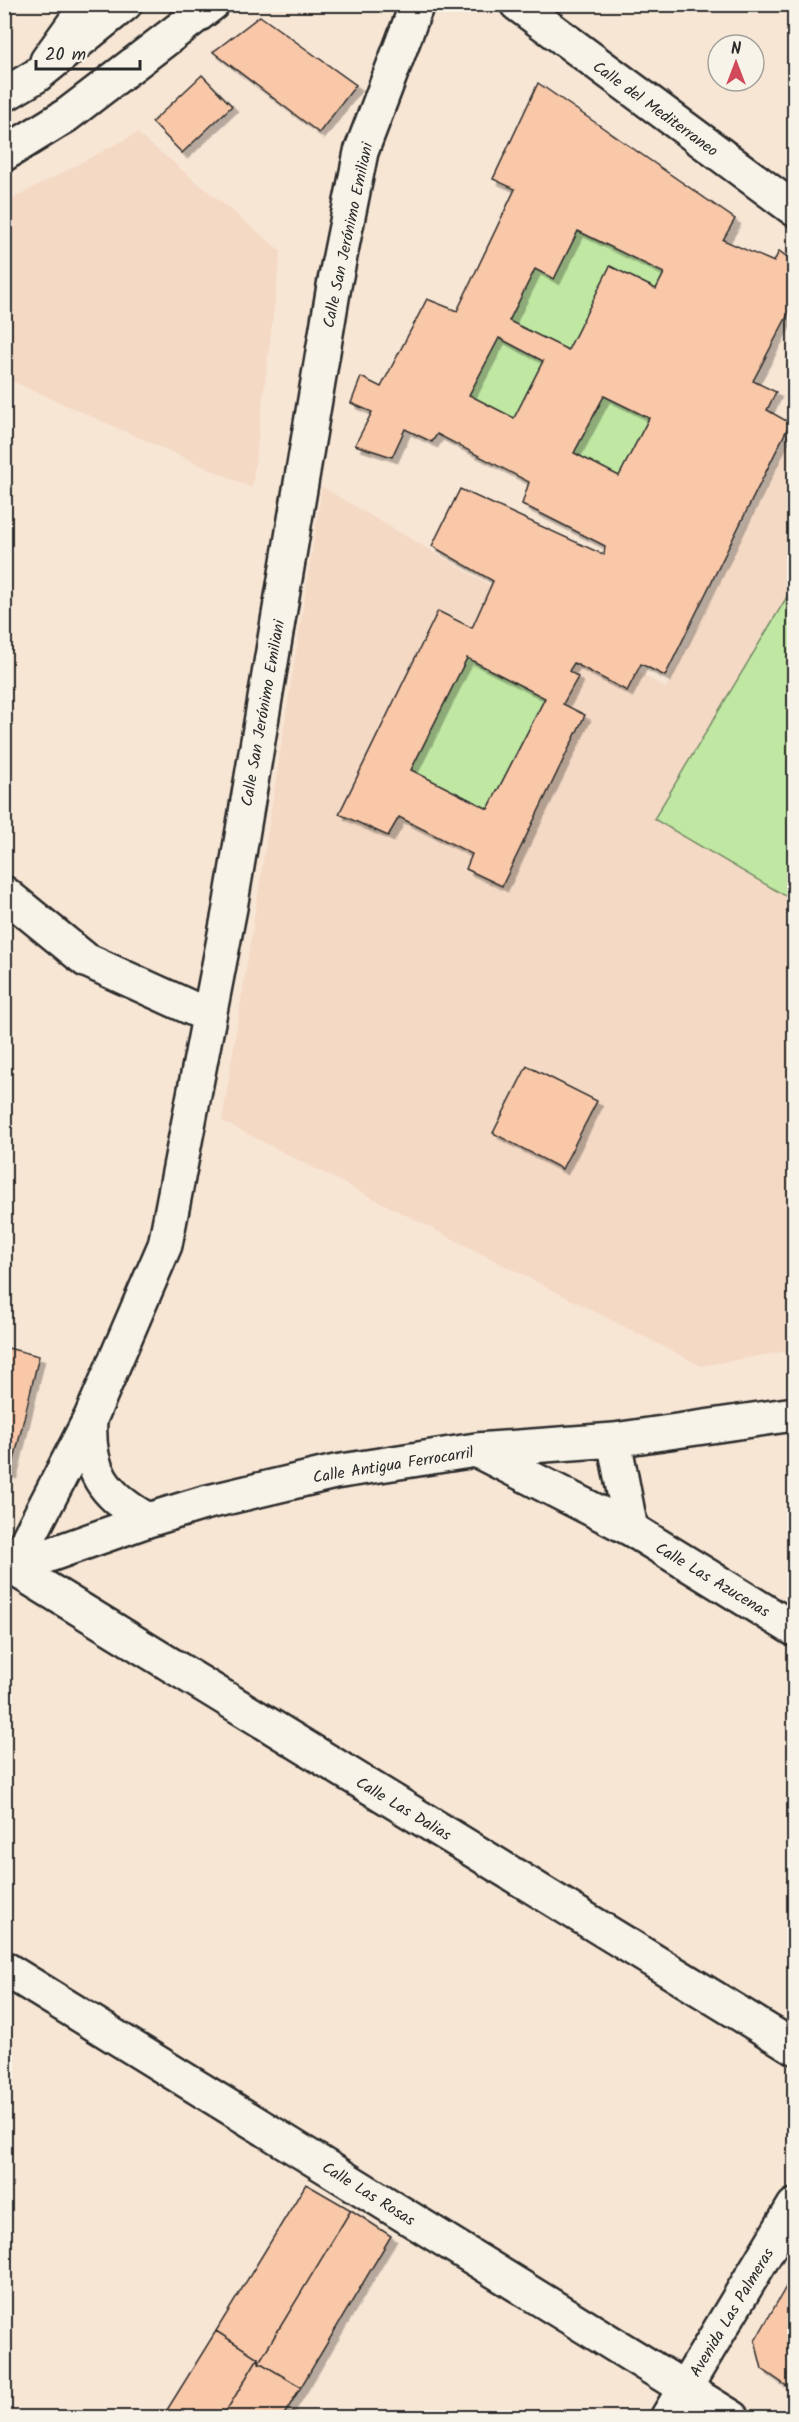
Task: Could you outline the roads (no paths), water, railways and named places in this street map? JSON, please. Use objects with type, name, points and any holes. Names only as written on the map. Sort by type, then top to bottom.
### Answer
[{"type":"street","points":[[36,76],[88,4]]},
{"type":"street","points":[[4,96],[36,76],[125,4]]},
{"type":"street","name":"Calle San Jerónimo Emiliani","points":[[9,1570],[91,1417],[165,1245],[230,908],[334,286],[361,152],[417,4]]},
{"type":"street","name":"Calle del Mediterraneo","points":[[515,5],[795,209]]},
{"type":"street","points":[[4,154],[67,115],[213,6]]},
{"type":"street","points":[[4,893],[86,960],[209,1016]]},
{"type":"street","name":"Calle Antigua Ferrocarril","points":[[9,1570],[148,1520],[204,1503],[335,1472],[476,1450],[614,1440],[795,1414]]},
{"type":"street","name":"Calle San Jerónimo Emiliani","points":[[91,1417],[89,1443],[95,1471],[109,1493],[125,1507],[148,1520]]},
{"type":"street","points":[[614,1440],[631,1529]]},
{"type":"street","name":"Calle Las Azucenas","points":[[476,1450],[631,1529],[795,1629]]},
{"type":"street","name":"Calle Las Dalias","points":[[9,1570],[795,2047]]},
{"type":"street","name":"Calle Las Rosas","points":[[4,1968],[733,2418]]},
{"type":"street","name":"Avenida Las Palmeras","points":[[668,2418],[795,2206]]}]
